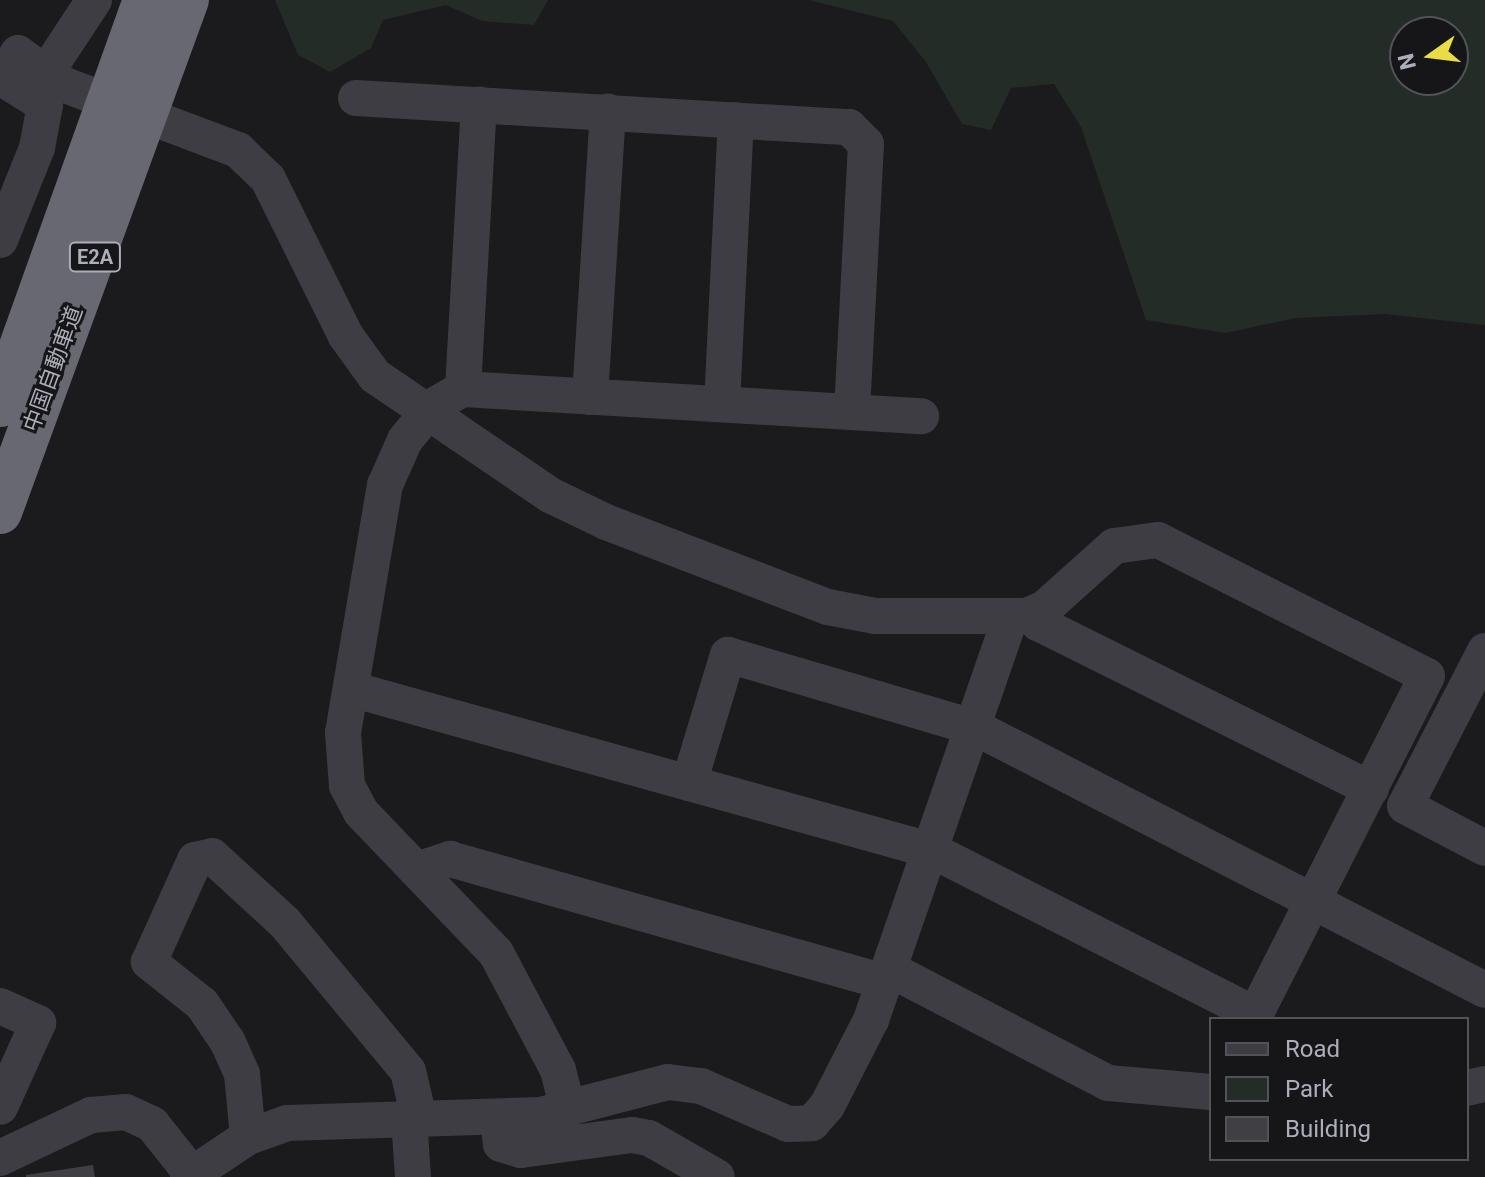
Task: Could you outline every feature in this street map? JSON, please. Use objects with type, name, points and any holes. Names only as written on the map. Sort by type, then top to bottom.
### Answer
[{"type":"highway","name":"中国自動車道","points":[[0,405],[145,0]]},
{"type":"highway","name":"中国自動車道","points":[[0,512],[187,0]]},
{"type":"street","points":[[55,79],[94,0]]},
{"type":"street","points":[[0,240],[14,165],[45,105],[3,79],[18,53],[55,79],[238,150],[268,179],[346,336],[375,376],[550,495],[606,522],[828,607],[875,616],[1021,616],[1371,789]]},
{"type":"street","points":[[356,98],[849,127],[866,144],[852,412]]},
{"type":"street","points":[[463,389],[479,104]]},
{"type":"street","points":[[590,397],[608,112]]},
{"type":"street","points":[[722,404],[736,120]]},
{"type":"street","points":[[568,1110],[558,1070],[496,953],[419,869],[361,812],[347,786],[341,756],[385,485],[405,440],[449,394],[463,389],[921,416]]},
{"type":"street","points":[[0,1158],[91,1115],[126,1112],[152,1124],[190,1175],[248,1137],[324,1118],[498,1117],[568,1110],[668,1082],[701,1086],[788,1124],[812,1123],[827,1106],[887,976],[933,851],[976,728],[1021,616],[1124,541],[1158,540],[1185,550],[1427,676],[1254,1017],[933,851],[351,689]]},
{"type":"street","points":[[1485,651],[1474,700],[1405,806],[1485,848]]},
{"type":"street","points":[[689,783],[728,655],[976,728],[1485,990]]},
{"type":"street","points":[[248,1137],[242,1074],[227,1041],[202,1004],[149,962],[195,860],[212,856],[285,923],[408,1071],[414,1118],[413,1177]]},
{"type":"street","points":[[419,869],[450,859],[887,976],[1108,1083],[1209,1092]]},
{"type":"street","points":[[0,1006],[38,1023],[0,1107]]},
{"type":"street","points":[[498,1117],[501,1144],[521,1150],[632,1135],[649,1138],[717,1177]]},
{"type":"green space","points":[[275,0],[548,0],[534,25],[482,21],[446,5],[383,20],[371,48],[330,72],[298,55]]},
{"type":"green space","points":[[809,0],[1485,0],[1485,325],[1385,314],[1296,318],[1225,333],[1146,320],[1081,127],[1054,84],[1011,88],[991,130],[962,124],[926,62],[893,21]]},
{"type":"building","points":[[93,1165],[95,1177],[26,1177],[26,1175]]}]
